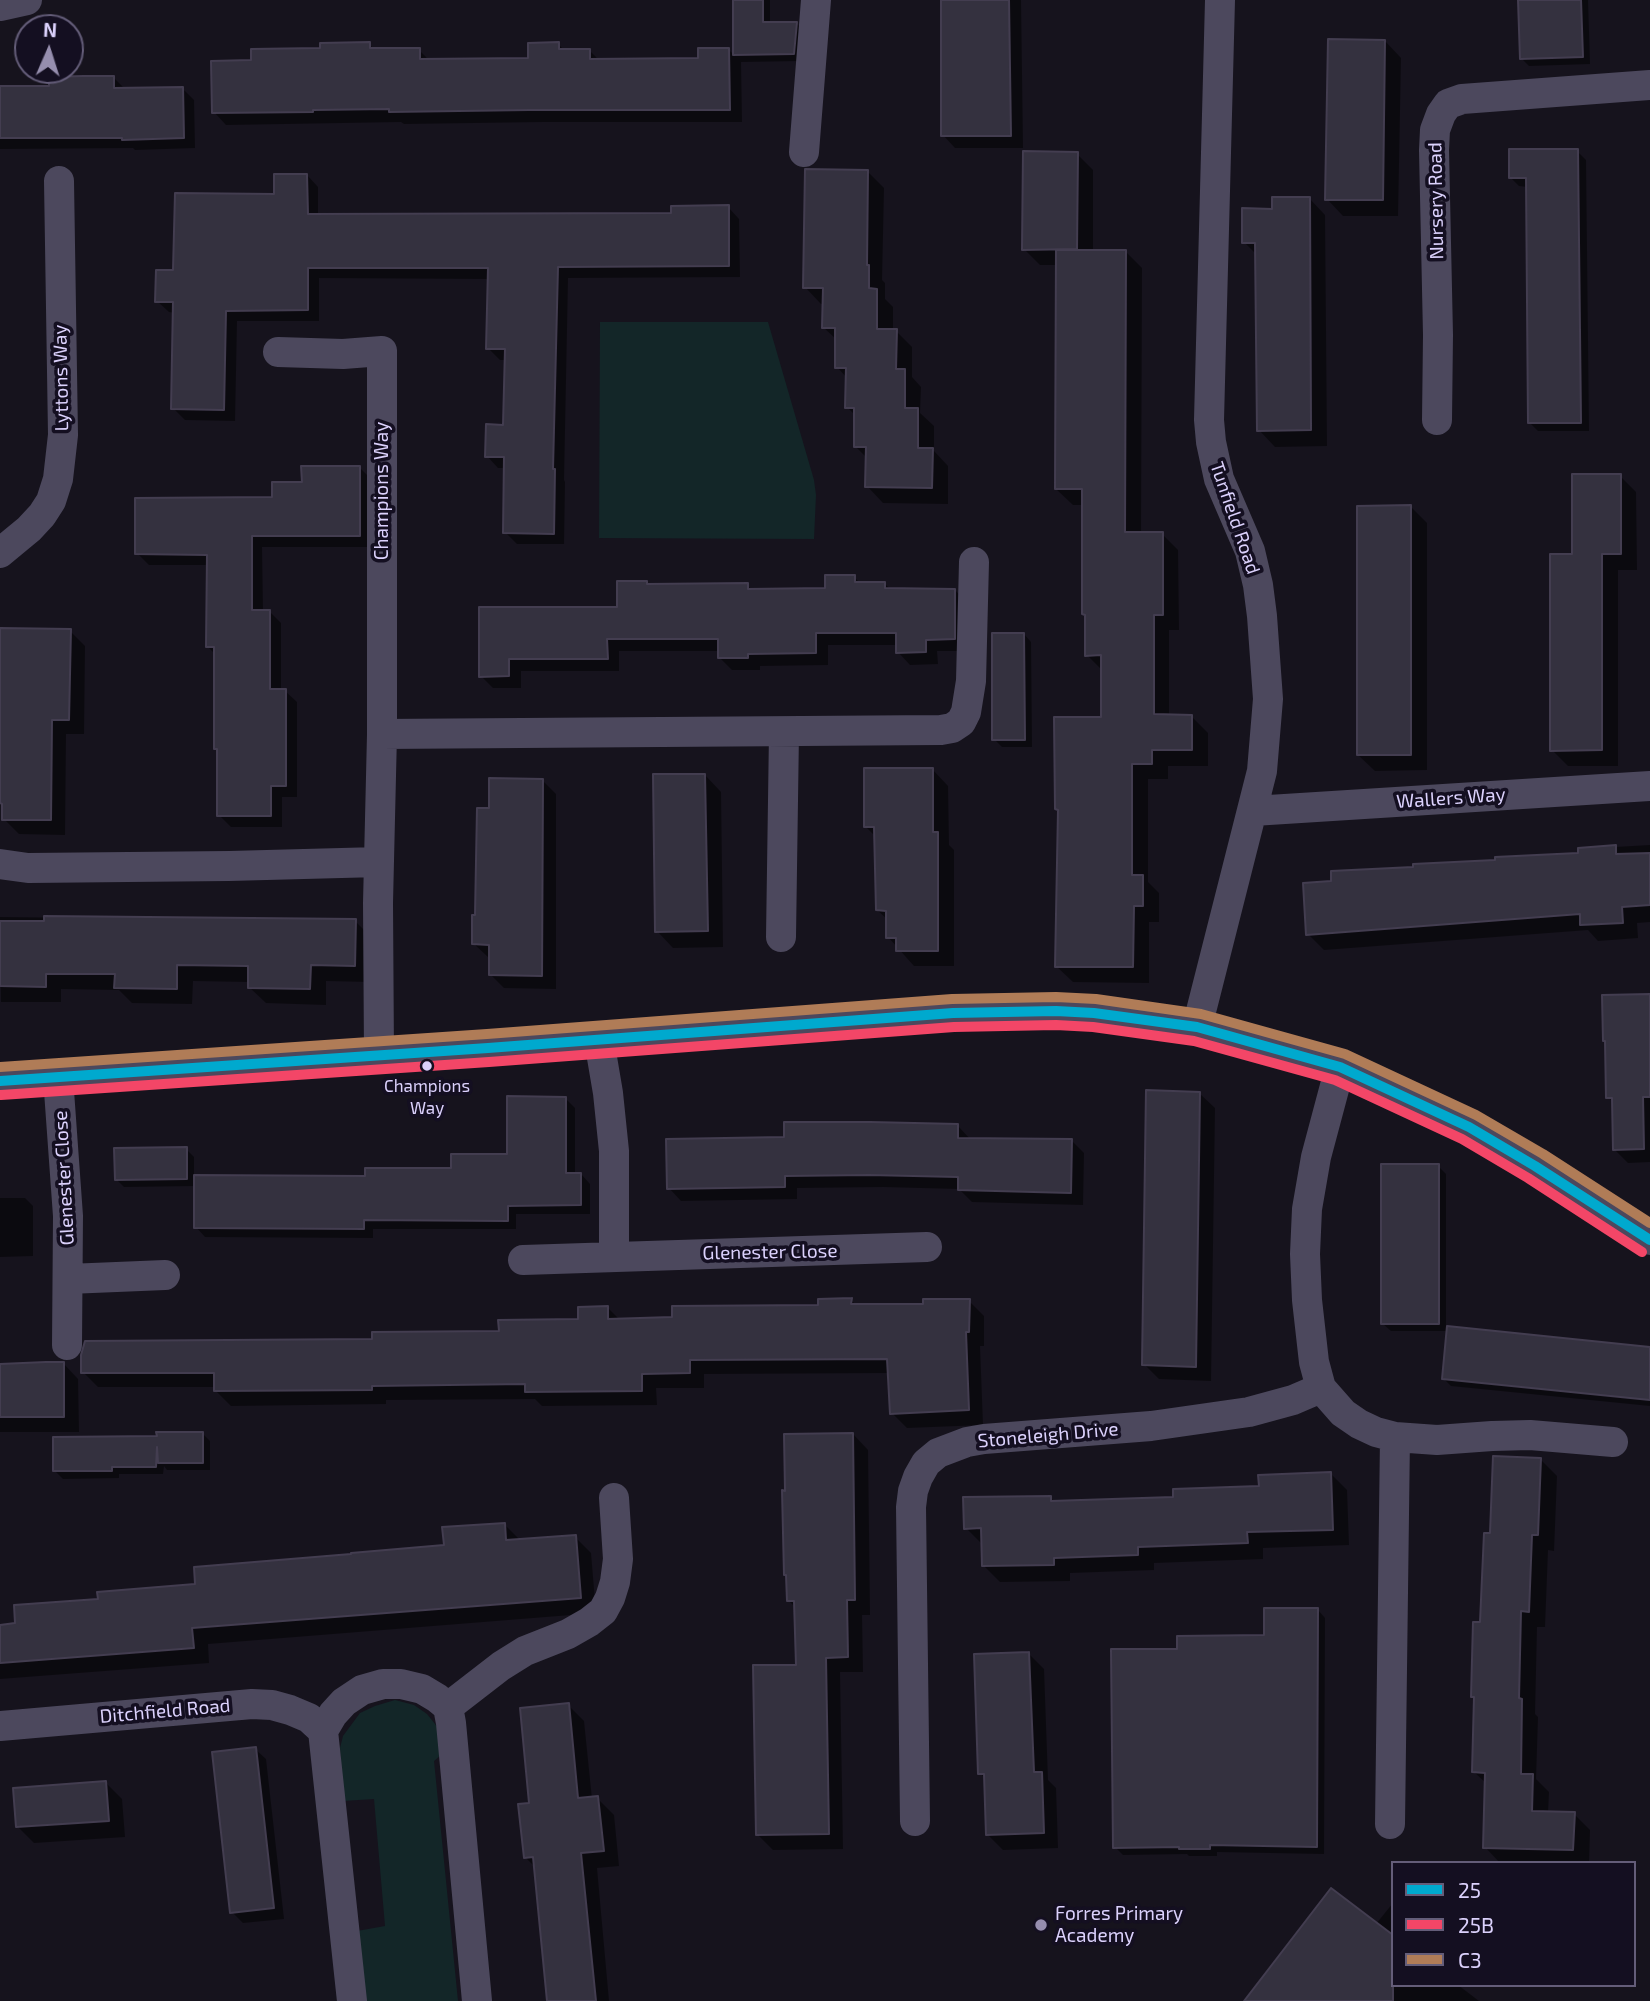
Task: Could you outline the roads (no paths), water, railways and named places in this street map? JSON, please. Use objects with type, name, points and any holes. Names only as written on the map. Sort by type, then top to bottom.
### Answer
[{"type":"street","points":[[0,6],[27,0]]},
{"type":"street","points":[[804,152],[816,0]]},
{"type":"street","name":"Tunfield Road","points":[[1197,1027],[1253,811],[1264,755],[1268,699],[1262,616],[1250,551],[1215,464],[1209,420],[1220,0]]},
{"type":"street","name":"Nursery Road","points":[[1437,420],[1434,150],[1435,130],[1441,114],[1448,104],[1462,99],[1650,85]]},
{"type":"street","name":"Lyttons Way","points":[[0,553],[42,515],[51,501],[58,479],[62,435],[59,181]]},
{"type":"street","name":"Champions Way","points":[[278,352],[343,354],[382,351],[379,1056]]},
{"type":"street","points":[[382,734],[784,732],[953,728],[961,722],[966,712],[971,681],[974,562]]},
{"type":"street","points":[[781,937],[784,732]]},
{"type":"street","name":"Wallers Way","points":[[1253,811],[1650,786]]},
{"type":"street","points":[[0,864],[28,869],[379,862]]},
{"type":"street","points":[[0,1081],[982,1012],[1094,1013],[1197,1027],[1340,1068],[1469,1128],[1535,1166],[1650,1240]]},
{"type":"street","points":[[599,1040],[612,1131],[614,1256]]},
{"type":"street","points":[[1340,1068],[1316,1157],[1307,1209],[1307,1300],[1314,1362],[1321,1388],[1343,1413],[1359,1424],[1395,1437],[1437,1440],[1530,1435],[1613,1442]]},
{"type":"street","name":"Glenester Close","points":[[58,1077],[68,1205],[67,1345]]},
{"type":"street","name":"Glenester Close","points":[[523,1260],[927,1247]]},
{"type":"street","points":[[68,1279],[165,1275]]},
{"type":"street","name":"Stoneleigh Drive","points":[[915,1821],[911,1507],[916,1484],[926,1463],[938,1453],[967,1442],[1151,1426],[1249,1412],[1293,1400],[1321,1388]]},
{"type":"street","points":[[1390,1824],[1395,1437]]},
{"type":"street","points":[[448,1707],[525,1651],[578,1628],[603,1611],[615,1582],[618,1559],[614,1498]]},
{"type":"street","points":[[352,2001],[323,1731],[332,1714],[362,1690],[383,1684],[401,1684],[422,1689],[437,1698],[448,1707],[452,1723],[478,2001]]},
{"type":"street","name":"Ditchfield Road","points":[[0,1726],[252,1704],[272,1705],[290,1710],[309,1718],[323,1731]]},
{"type":"place","name":"Champions Way","points":[[427,1066]]},
{"type":"place","name":"Forres Primary Academy","points":[[1041,1925]]}]
